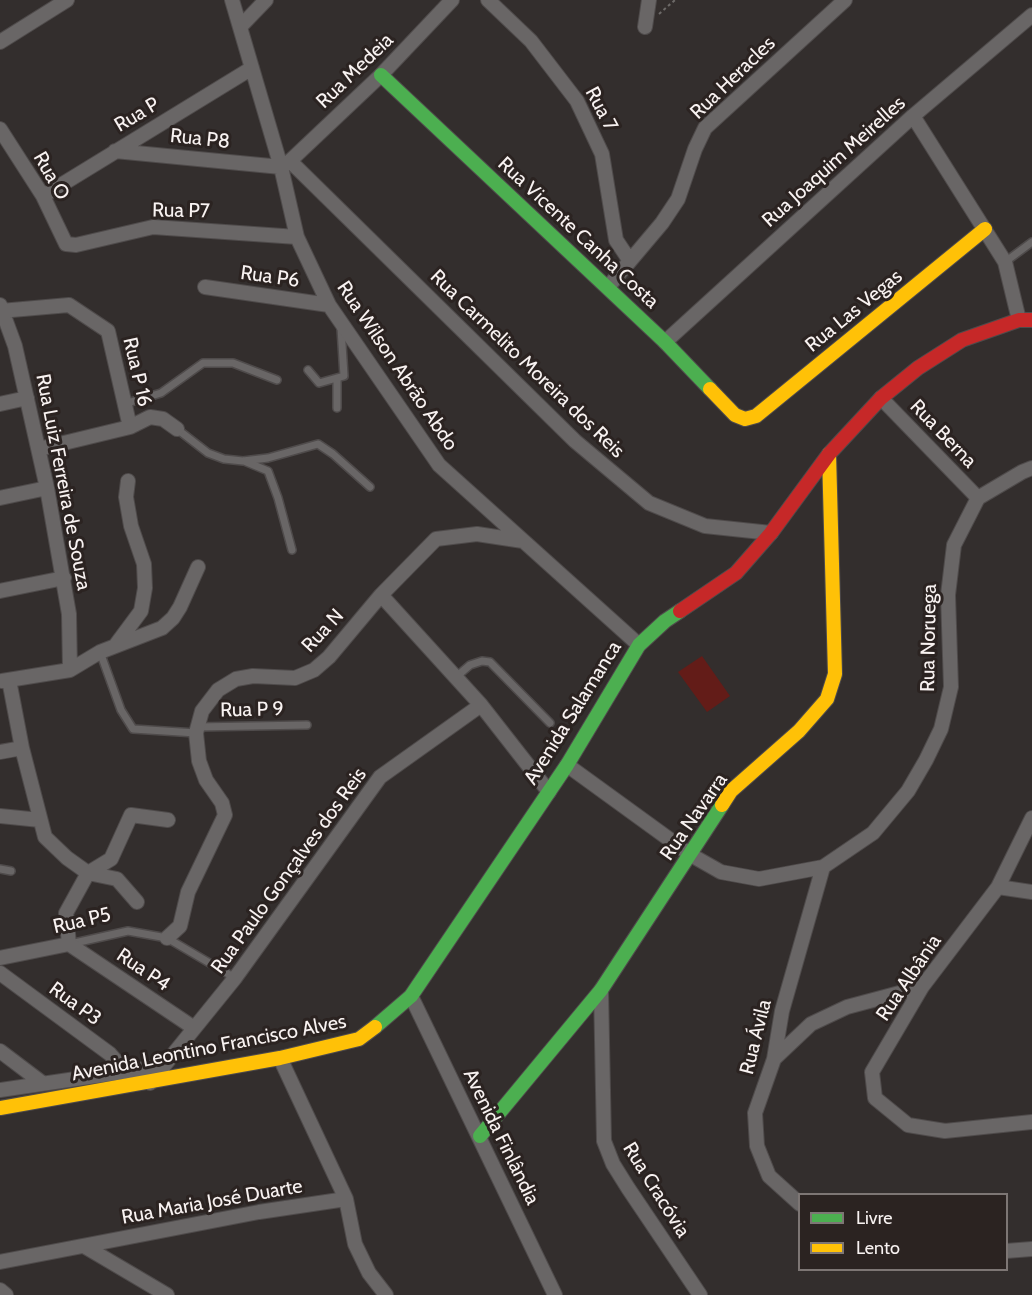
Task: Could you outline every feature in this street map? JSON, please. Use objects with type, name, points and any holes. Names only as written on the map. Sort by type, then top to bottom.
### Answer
[{"type":"street","points":[[0,42],[67,0]]},
{"type":"street","name":"Rua Wilson Abrão Abdo","points":[[232,0],[252,68],[285,164],[297,237],[329,305],[439,465],[639,645]]},
{"type":"street","points":[[241,26],[266,0]]},
{"type":"street","name":"Rua Medeia","points":[[285,164],[381,75],[453,0]]},
{"type":"street","name":"Rua 7","points":[[488,0],[531,41],[577,101],[603,154],[616,240],[630,261]]},
{"type":"street","points":[[645,27],[648,0]]},
{"type":"street","name":"Rua Heracles","points":[[608,288],[662,223],[678,199],[695,149],[705,128],[845,0]]},
{"type":"street","name":"Rua Joaquim Meirelles","points":[[665,342],[913,116],[1032,15]]},
{"type":"street","name":"Rua P","points":[[43,196],[252,68]]},
{"type":"street","name":"Rua Vicente Canha Costa","points":[[381,75],[665,342],[735,415],[746,419]]},
{"type":"street","points":[[913,116],[1005,262],[1025,320]]},
{"type":"street","name":"Rua O","points":[[0,129],[43,196],[66,244]]},
{"type":"street","name":"Rua P8","points":[[115,151],[285,164]]},
{"type":"street","name":"Rua Carmelito Moreira dos Reis","points":[[285,164],[575,441],[649,503],[705,526],[771,533]]},
{"type":"street","name":"Rua P7","points":[[66,244],[76,245],[153,226],[297,237]]},
{"type":"street","name":"Rua Las Vegas","points":[[746,419],[756,416],[985,229]]},
{"type":"street","name":"Rua P6","points":[[205,287],[329,305]]},
{"type":"street","name":"Rua P 16","points":[[1,309],[69,304],[108,331],[130,427]]},
{"type":"street","name":"Rua Luiz Ferreira de Souza","points":[[1,309],[15,346],[47,488],[69,614],[70,670]]},
{"type":"street","name":"Avenida Salamanca","points":[[411,996],[567,765],[639,645],[665,621],[736,573],[771,533],[829,454],[881,398],[918,368],[962,340],[1025,320]]},
{"type":"street","points":[[0,404],[27,398]]},
{"type":"street","name":"Rua Berna","points":[[881,398],[978,498]]},
{"type":"street","points":[[39,449],[130,427],[150,417],[163,419],[177,429]]},
{"type":"street","name":"Rua Navarra","points":[[480,1136],[601,990],[731,791],[799,731],[827,699],[835,674],[829,454]]},
{"type":"street","points":[[978,498],[1032,468]]},
{"type":"street","points":[[107,650],[141,611],[145,588],[144,564],[131,526],[126,497],[128,481]]},
{"type":"street","points":[[0,498],[47,488]]},
{"type":"street","name":"Rua Noruega","points":[[567,765],[691,855],[721,872],[759,879],[823,867],[873,833],[908,791],[941,729],[951,687],[948,595],[954,545],[978,498]]},
{"type":"street","name":"Rua N","points":[[196,730],[202,711],[218,690],[236,679],[253,676],[295,678],[314,670],[329,657],[381,595],[436,539],[477,534],[523,541]]},
{"type":"street","points":[[137,902],[117,879],[88,873],[67,858],[45,837],[4,681],[70,670],[107,650],[162,628],[173,618],[180,607],[198,567]]},
{"type":"street","points":[[0,591],[64,578]]},
{"type":"street","points":[[381,595],[482,705],[549,792]]},
{"type":"street","name":"Rua Paulo Gonçalves dos Reis","points":[[150,1083],[235,978],[380,777],[482,705]]},
{"type":"street","points":[[167,938],[180,926],[188,892],[225,815],[222,803],[206,780],[199,761],[196,730]]},
{"type":"street","points":[[0,752],[22,747]]},
{"type":"street","points":[[69,944],[66,913],[88,873],[111,859],[131,815],[168,820]]},
{"type":"street","points":[[0,816],[40,820]]},
{"type":"street","name":"Rua Albânia","points":[[1032,818],[998,887],[922,987],[872,1072],[875,1098],[908,1125],[945,1131],[1032,1122]]},
{"type":"street","name":"Rua Ávila","points":[[798,1202],[768,1176],[757,1146],[755,1113],[774,1059],[782,1011],[823,867]]},
{"type":"street","points":[[998,887],[1032,892]]},
{"type":"street","name":"Rua P5","points":[[0,958],[69,944]]},
{"type":"street","name":"Rua P4","points":[[69,944],[194,1028]]},
{"type":"street","name":"Rua P3","points":[[0,973],[110,1054],[124,1070]]},
{"type":"street","points":[[774,1059],[811,1023],[847,1007],[922,987]]},
{"type":"street","name":"Rua Cracóvia","points":[[601,990],[604,1141],[613,1164],[700,1295]]},
{"type":"street","name":"Avenida Leontino Francisco Alves","points":[[0,1108],[280,1059],[359,1039],[411,996]]},
{"type":"street","name":"Avenida Finlândia","points":[[411,996],[555,1295]]},
{"type":"street","points":[[0,1051],[41,1082]]},
{"type":"street","points":[[280,1059],[346,1199],[355,1244],[369,1273],[386,1295]]},
{"type":"street","name":"Avenida Leontino Francisco Alves","points":[[0,1090],[41,1082],[164,1066]]},
{"type":"street","name":"Rua Maria José Duarte","points":[[0,1262],[259,1212],[346,1199]]},
{"type":"street","points":[[84,1246],[167,1295]]},
{"type":"street","points":[[1008,1251],[1032,1250]]},
{"type":"street","points":[[0,1290],[6,1295]]},
{"type":"lane","points":[[1005,262],[1032,242]]},
{"type":"lane","points":[[308,370],[320,383],[344,376],[341,322]]},
{"type":"lane","points":[[124,404],[161,393],[203,363],[233,363],[277,380]]},
{"type":"lane","points":[[337,378],[337,408]]},
{"type":"lane","points":[[177,429],[208,453],[224,459],[243,461],[268,458],[318,444],[333,454],[370,487]]},
{"type":"lane","points":[[243,461],[268,471],[278,498],[291,550]]},
{"type":"lane","name":"Rua P 9","points":[[107,650],[121,710],[133,729],[196,730],[307,725]]},
{"type":"lane","points":[[456,677],[470,665],[482,661],[490,662],[550,723]]},
{"type":"lane","points":[[0,868],[11,871]]},
{"type":"lane","name":"Rua P5","points":[[69,944],[128,931],[167,938],[235,978]]},
{"type":"shaded area","points":[[702,656],[730,696],[707,712],[678,672]]},
{"type":"traffic: fast","points":[[381,75],[665,342],[710,389]]},
{"type":"traffic: fast","points":[[375,1027],[411,996],[567,765],[639,645],[665,621],[680,611]]},
{"type":"traffic: fast","points":[[480,1136],[601,990],[722,805]]},
{"type":"traffic: slow","points":[[710,389],[735,415],[745,419],[756,416],[985,229]]},
{"type":"traffic: slow","points":[[722,805],[731,791],[799,731],[827,699],[835,674],[829,454]]},
{"type":"traffic: slow","points":[[0,1108],[280,1058],[359,1039],[375,1027]]},
{"type":"traffic: jam","points":[[680,611],[736,573],[771,533],[829,454],[881,398],[918,368],[962,340],[1019,320],[1032,320]]}]
